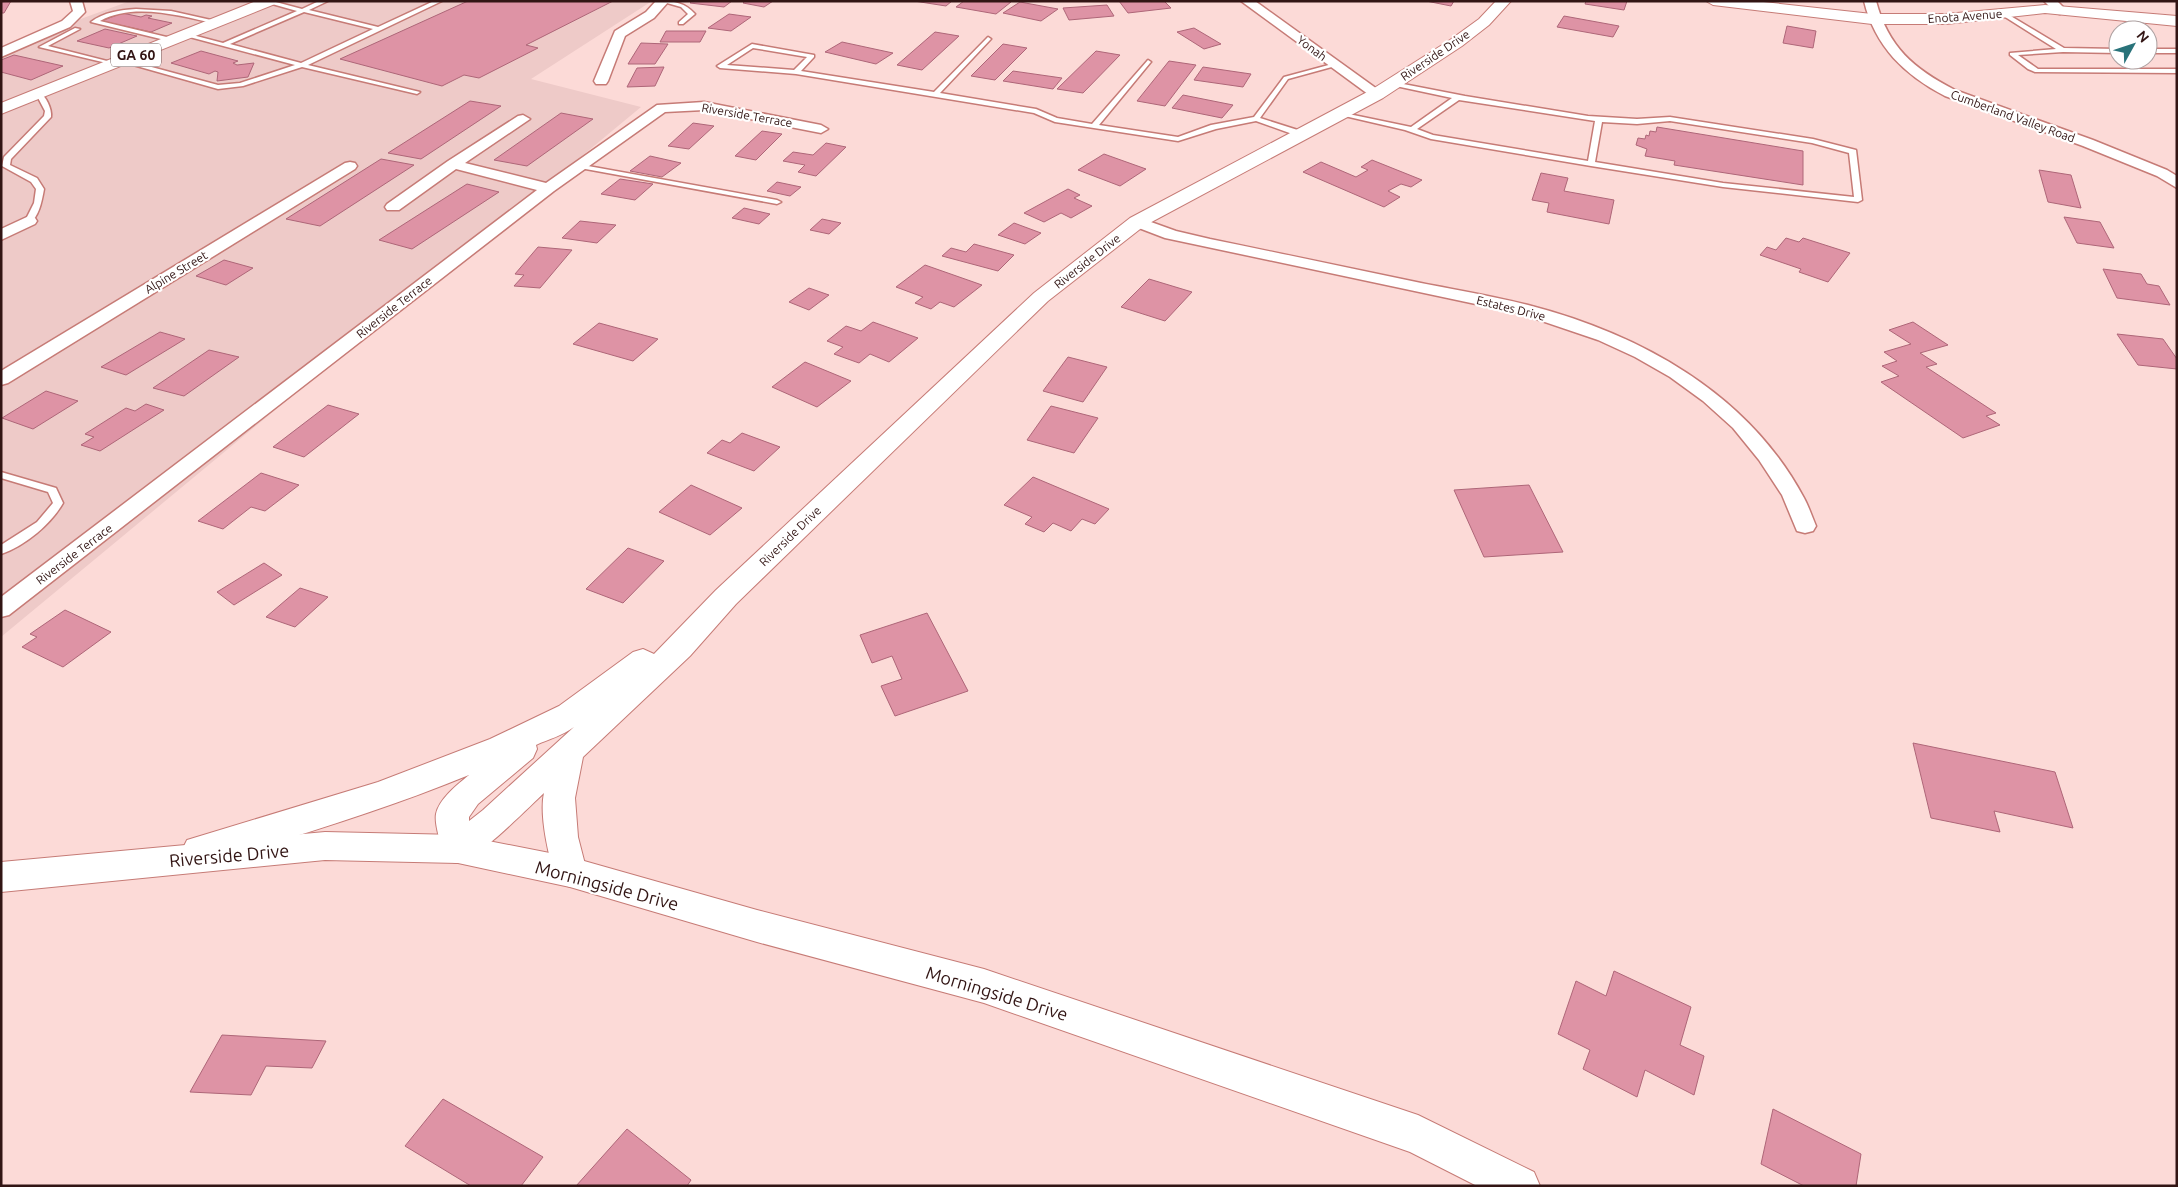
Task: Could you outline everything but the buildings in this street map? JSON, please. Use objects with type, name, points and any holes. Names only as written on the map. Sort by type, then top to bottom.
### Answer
[{"type":"main road","name":"Riverside Drive","points":[[1,877],[162,860],[325,846],[458,849],[494,820],[680,648],[726,597],[1041,297],[1137,222],[1384,89],[1456,43],[1484,22],[1504,1]]},
{"type":"main road","name":"Enota Avenue","points":[[1713,1],[1872,19],[1946,19],[2004,14],[2055,6],[2177,21]]},
{"type":"main road","name":"GA 60","points":[[1,109],[269,2]]},
{"type":"main road","name":"Riverside Drive","points":[[458,849],[452,814],[467,795],[513,756],[726,597]]},
{"type":"main road","points":[[162,860],[292,825],[388,793],[492,752],[570,714]]},
{"type":"main road","points":[[569,749],[559,798],[562,836],[570,872]]},
{"type":"main road","name":"Morningside Drive","points":[[458,849],[570,872],[757,926],[984,986],[1418,1135],[1520,1186]]},
{"type":"street","points":[[1,53],[66,24],[79,12],[78,2],[76,1]]},
{"type":"street","points":[[601,81],[619,34],[650,15],[663,1]]},
{"type":"street","name":"Yonah","points":[[1248,1],[1336,65],[1384,89]]},
{"type":"street","points":[[1870,1],[1872,19]]},
{"type":"street","name":"Cumberland Valley Road","points":[[1872,19],[1893,51],[1911,70],[1932,85],[1950,94],[2088,143],[2154,169],[2177,183]]},
{"type":"street","name":"Riverside Terrace","points":[[1,609],[549,188],[662,108],[704,106],[821,129]]},
{"type":"street","points":[[393,206],[453,164],[523,119]]},
{"type":"street","points":[[453,164],[549,188]]},
{"type":"street","name":"Alpine Street","points":[[1,379],[350,166]]},
{"type":"street","points":[[1,234],[29,221]]},
{"type":"street","name":"Estates Drive","points":[[1137,222],[1171,235],[1210,244],[1522,309],[1575,325],[1624,344],[1667,366],[1706,393],[1747,429],[1774,464],[1792,494],[1805,526]]},
{"type":"lane","points":[[223,45],[325,1]]},
{"type":"lane","points":[[77,29],[42,47],[118,62],[218,87],[241,85],[302,65],[439,1]]},
{"type":"lane","points":[[663,1],[683,6],[692,14],[681,23]]},
{"type":"lane","points":[[269,2],[379,29]]},
{"type":"lane","points":[[217,22],[143,7],[113,11],[94,22],[223,45],[417,92]]},
{"type":"lane","points":[[2004,14],[2063,50]]},
{"type":"lane","points":[[935,95],[988,39]]},
{"type":"lane","points":[[796,72],[812,56],[752,46],[720,66],[796,72],[1036,111],[1056,120],[1178,139],[1214,127],[1256,119],[1301,134]]},
{"type":"lane","points":[[2108,51],[2063,50],[2012,54],[2037,71],[2177,71]]},
{"type":"lane","points":[[2158,51],[2177,51]]},
{"type":"lane","points":[[1094,126],[1148,62]]},
{"type":"lane","points":[[1256,119],[1286,78],[1336,65]]},
{"type":"lane","points":[[1339,114],[1412,130],[1431,137],[1591,164],[1723,184],[1858,200],[1854,152],[1813,141],[1670,119],[1647,123],[1599,120],[1457,98],[1384,89]]},
{"type":"lane","points":[[29,221],[38,203],[40,189],[34,180],[6,166],[4,160],[47,117],[48,111],[39,94]]},
{"type":"lane","points":[[1412,130],[1457,98]]},
{"type":"lane","points":[[1591,164],[1599,120]]},
{"type":"lane","points":[[580,166],[777,202]]},
{"type":"lane","points":[[1,475],[52,490],[58,503],[54,512],[34,529],[1,550]]},
{"type":"shaded area","points":[[130,1],[652,1],[531,79],[641,107],[1,637],[1,48]]}]
